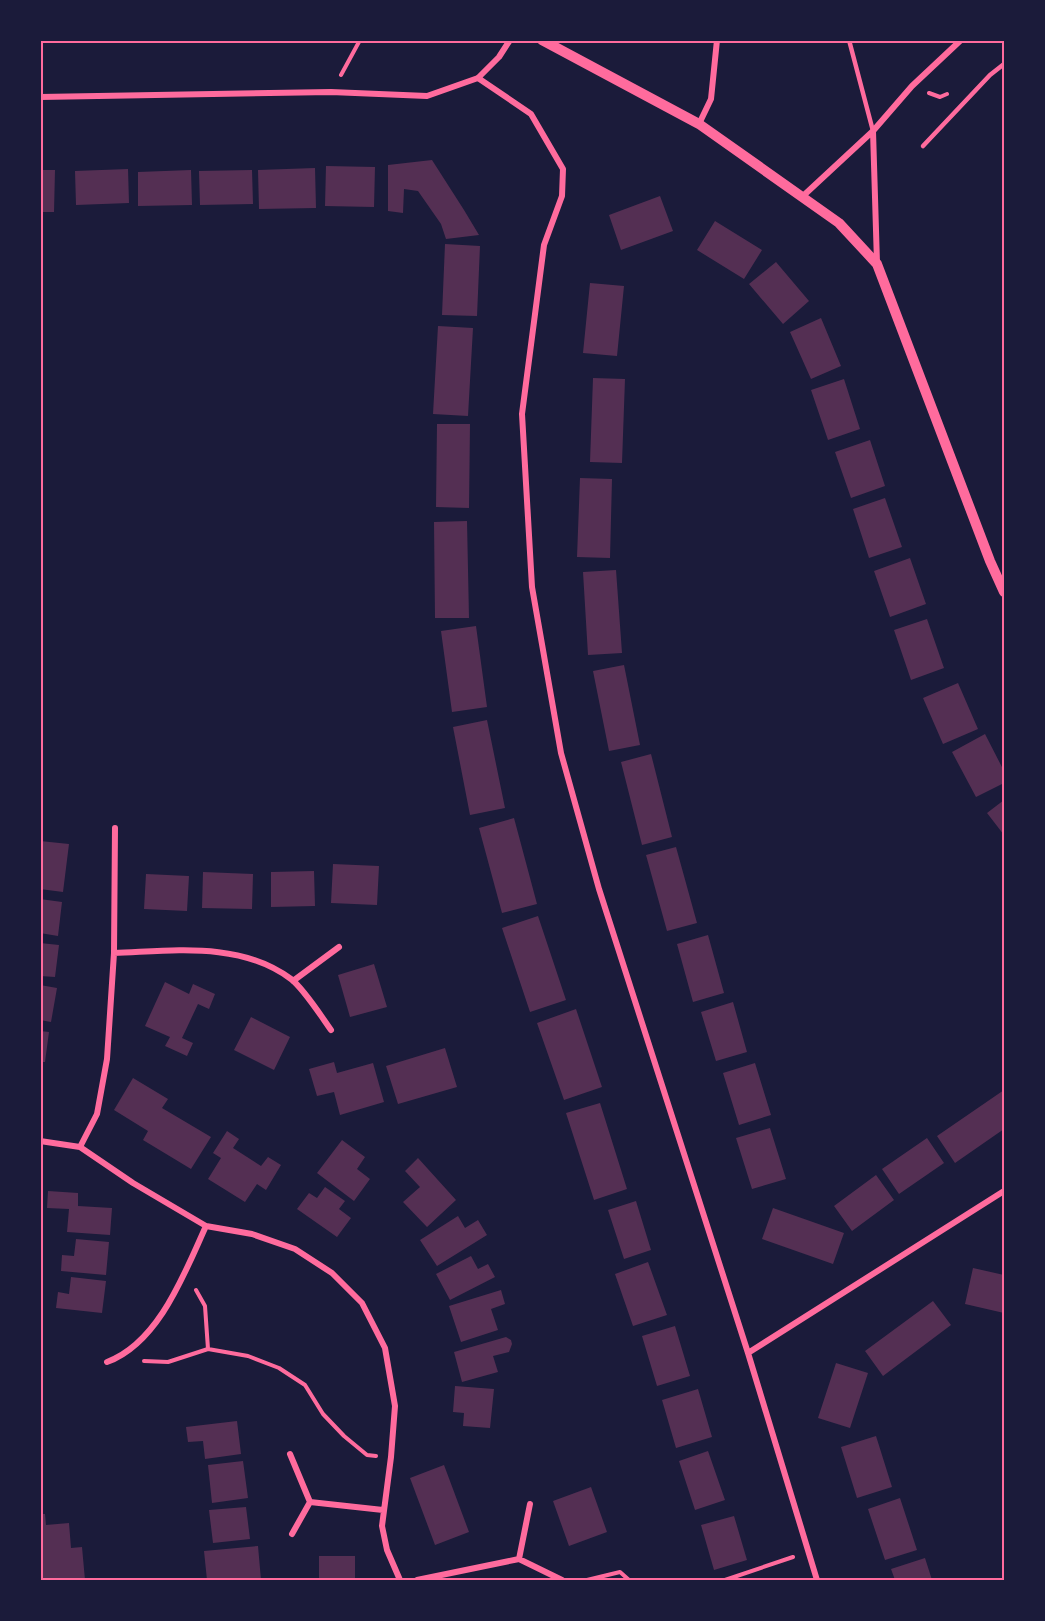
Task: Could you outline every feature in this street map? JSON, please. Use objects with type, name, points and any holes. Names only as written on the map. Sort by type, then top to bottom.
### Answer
[{"type":"street","points":[[40,97],[331,92],[427,96],[478,78],[499,57],[510,40]]},
{"type":"street","points":[[542,40],[699,124],[839,223],[877,264]]},
{"type":"street","points":[[699,124],[711,99],[717,40]]},
{"type":"street","points":[[803,196],[873,131],[912,86],[961,40]]},
{"type":"street","points":[[478,78],[531,114],[563,169],[562,196],[544,245],[522,414],[532,586],[561,753],[599,889],[748,1353],[817,1581]]},
{"type":"street","points":[[873,131],[877,264],[990,561],[1005,592]]},
{"type":"street","points":[[80,1146],[97,1114],[107,1059],[114,953],[115,828]]},
{"type":"street","points":[[293,981],[339,947]]},
{"type":"street","points":[[114,953],[190,951],[230,953],[254,959],[293,981],[331,1030]]},
{"type":"street","points":[[40,1141],[80,1146],[133,1183],[206,1226],[252,1234],[295,1249],[332,1273],[362,1303],[385,1348],[395,1406],[382,1526],[387,1550],[400,1581]]},
{"type":"street","points":[[748,1353],[1005,1191]]},
{"type":"street","points":[[107,1362],[136,1344],[154,1324],[177,1289],[206,1226]]},
{"type":"street","points":[[290,1454],[310,1502]]},
{"type":"street","points":[[310,1502],[383,1510]]},
{"type":"street","points":[[292,1533],[310,1502]]},
{"type":"street","points":[[519,1558],[530,1504]]},
{"type":"street","points":[[417,1581],[519,1558],[562,1581]]},
{"type":"lane","points":[[849,40],[873,131]]},
{"type":"lane","points":[[923,146],[990,75],[1005,64]]},
{"type":"path","points":[[331,92],[360,40]]},
{"type":"path","points":[[184,1274],[205,1306],[208,1350]]},
{"type":"path","points":[[115,1359],[168,1362],[208,1350],[248,1356],[279,1368],[305,1385],[323,1414],[367,1455],[391,1457]]},
{"type":"path","points":[[725,1581],[807,1551]]},
{"type":"path","points":[[587,1581],[620,1572],[628,1581]]},
{"type":"building","points":[[432,160],[479,235],[446,239],[441,224],[418,191],[404,189],[403,213],[388,211],[388,165]]},
{"type":"building","points":[[326,166],[375,167],[374,207],[325,206]]},
{"type":"building","points":[[315,168],[316,208],[259,209],[258,170]]},
{"type":"building","points":[[128,169],[129,203],[76,205],[75,171]]},
{"type":"building","points":[[40,170],[55,170],[54,212],[40,212]]},
{"type":"building","points":[[191,170],[192,205],[138,206],[138,172]]},
{"type":"building","points":[[252,170],[253,204],[200,205],[199,171]]},
{"type":"building","points":[[660,196],[673,231],[621,250],[609,215]]},
{"type":"building","points":[[715,221],[762,250],[744,279],[697,250]]},
{"type":"building","points":[[445,244],[480,246],[477,316],[442,315]]},
{"type":"building","points":[[776,262],[809,301],[783,324],[749,284]]},
{"type":"building","points":[[590,283],[624,286],[617,356],[583,353]]},
{"type":"building","points":[[821,318],[841,366],[811,379],[790,332]]},
{"type":"building","points":[[438,326],[473,328],[468,416],[433,414]]},
{"type":"building","points":[[593,378],[625,379],[622,463],[590,462]]},
{"type":"building","points":[[844,379],[860,429],[828,440],[811,390]]},
{"type":"building","points":[[437,424],[470,424],[469,508],[436,507]]},
{"type":"building","points":[[870,440],[885,486],[851,498],[835,452]]},
{"type":"building","points":[[580,478],[612,479],[610,558],[577,557]]},
{"type":"building","points":[[885,498],[902,547],[869,558],[853,509]]},
{"type":"building","points":[[467,521],[469,618],[435,618],[434,522]]},
{"type":"building","points":[[910,558],[926,604],[890,617],[874,571]]},
{"type":"building","points":[[616,570],[622,653],[588,655],[583,572]]},
{"type":"building","points":[[927,619],[944,668],[911,680],[894,630]]},
{"type":"building","points":[[476,626],[487,707],[452,712],[441,631]]},
{"type":"building","points":[[624,665],[640,745],[609,751],[593,671]]},
{"type":"building","points":[[958,683],[978,729],[943,744],[923,698]]},
{"type":"building","points":[[487,720],[505,808],[470,815],[453,727]]},
{"type":"building","points":[[985,734],[1004,771],[1004,783],[976,797],[952,752]]},
{"type":"building","points":[[651,754],[672,837],[642,845],[621,762]]},
{"type":"building","points":[[1004,800],[1004,835],[987,813]]},
{"type":"building","points":[[514,818],[537,904],[502,913],[479,828]]},
{"type":"building","points":[[40,841],[69,844],[63,892],[40,889]]},
{"type":"building","points":[[676,847],[697,923],[667,931],[646,855]]},
{"type":"building","points":[[333,864],[379,866],[377,905],[331,903]]},
{"type":"building","points":[[314,871],[315,906],[271,907],[271,872]]},
{"type":"building","points":[[203,872],[253,874],[252,909],[202,908]]},
{"type":"building","points":[[146,874],[189,876],[187,911],[144,909]]},
{"type":"building","points":[[40,899],[62,902],[58,936],[40,933]]},
{"type":"building","points":[[538,916],[566,1000],[530,1012],[502,928]]},
{"type":"building","points":[[708,935],[724,993],[693,1002],[677,944]]},
{"type":"building","points":[[40,943],[59,945],[55,977],[40,976]]},
{"type":"building","points":[[374,964],[387,1007],[350,1017],[338,975]]},
{"type":"building","points":[[165,982],[189,994],[193,984],[215,994],[209,1009],[198,1004],[182,1038],[193,1043],[187,1056],[165,1046],[170,1037],[145,1026]]},
{"type":"building","points":[[40,985],[57,988],[51,1022],[40,1020]]},
{"type":"building","points":[[733,1002],[747,1052],[716,1061],[701,1012]]},
{"type":"building","points":[[576,1009],[602,1087],[564,1100],[537,1023]]},
{"type":"building","points":[[251,1017],[290,1037],[274,1070],[234,1050]]},
{"type":"building","points":[[40,1031],[49,1032],[45,1062],[40,1062]]},
{"type":"building","points":[[445,1048],[457,1087],[398,1104],[386,1066]]},
{"type":"building","points":[[334,1062],[337,1073],[373,1063],[384,1102],[340,1115],[334,1092],[317,1096],[309,1069]]},
{"type":"building","points":[[755,1063],[771,1115],[739,1125],[723,1073]]},
{"type":"building","points":[[133,1078],[168,1099],[162,1108],[211,1137],[191,1169],[143,1140],[148,1131],[114,1110]]},
{"type":"building","points":[[1004,1090],[1004,1129],[955,1163],[937,1136]]},
{"type":"building","points":[[600,1103],[627,1189],[594,1200],[566,1113]]},
{"type":"building","points":[[770,1128],[786,1179],[752,1189],[736,1138]]},
{"type":"building","points":[[227,1131],[239,1139],[233,1148],[261,1166],[268,1157],[281,1165],[266,1190],[257,1184],[245,1202],[208,1179],[221,1158],[213,1153]]},
{"type":"building","points":[[927,1138],[944,1163],[899,1194],[882,1169]]},
{"type":"building","points":[[342,1140],[365,1157],[357,1169],[370,1179],[354,1201],[317,1173]]},
{"type":"building","points":[[418,1158],[456,1200],[427,1227],[403,1202],[420,1187],[405,1171]]},
{"type":"building","points":[[876,1175],[894,1200],[852,1231],[834,1206]]},
{"type":"building","points":[[325,1187],[345,1201],[339,1209],[351,1218],[337,1237],[297,1209],[309,1193],[317,1198]]},
{"type":"building","points":[[48,1191],[78,1193],[78,1206],[112,1208],[110,1235],[67,1232],[69,1209],[47,1208]]},
{"type":"building","points":[[636,1201],[651,1250],[624,1259],[608,1210]]},
{"type":"building","points":[[773,1208],[844,1233],[833,1264],[762,1239]]},
{"type":"building","points":[[458,1216],[465,1228],[478,1220],[487,1235],[437,1266],[420,1240]]},
{"type":"building","points":[[76,1239],[109,1242],[106,1275],[61,1271],[62,1255],[74,1256]]},
{"type":"building","points":[[471,1256],[478,1269],[488,1264],[495,1277],[450,1300],[436,1274]]},
{"type":"building","points":[[648,1262],[667,1315],[633,1326],[615,1274]]},
{"type":"building","points":[[973,1268],[1004,1275],[1004,1313],[965,1304]]},
{"type":"building","points":[[71,1277],[106,1281],[102,1313],[56,1308],[58,1292],[69,1294]]},
{"type":"building","points":[[501,1290],[505,1304],[491,1309],[498,1330],[461,1342],[449,1306]]},
{"type":"building","points":[[933,1301],[951,1325],[883,1376],[865,1351]]},
{"type":"building","points":[[675,1326],[690,1376],[657,1386],[642,1336]]},
{"type":"building","points":[[506,1337],[511,1340],[512,1344],[509,1352],[493,1356],[498,1372],[462,1382],[454,1352]]},
{"type":"building","points":[[836,1363],[868,1373],[850,1428],[818,1418]]},
{"type":"building","points":[[455,1386],[494,1389],[490,1428],[463,1426],[464,1413],[453,1412]]},
{"type":"building","points":[[698,1389],[712,1437],[676,1448],[662,1400]]},
{"type":"building","points":[[237,1421],[241,1454],[205,1459],[203,1441],[188,1442],[186,1427]]},
{"type":"building","points":[[876,1436],[892,1487],[857,1498],[841,1447]]},
{"type":"building","points":[[708,1451],[725,1500],[695,1510],[679,1461]]},
{"type":"building","points":[[243,1461],[248,1498],[212,1503],[208,1465]]},
{"type":"building","points":[[444,1465],[469,1532],[435,1545],[410,1478]]},
{"type":"building","points":[[591,1487],[607,1532],[569,1546],[553,1501]]},
{"type":"building","points":[[900,1498],[917,1550],[885,1560],[868,1509]]},
{"type":"building","points":[[246,1507],[250,1539],[213,1543],[209,1510]]},
{"type":"building","points":[[40,1514],[45,1514],[46,1525],[69,1523],[71,1548],[82,1547],[85,1580],[40,1580]]},
{"type":"building","points":[[734,1516],[747,1560],[714,1570],[701,1525]]},
{"type":"building","points":[[258,1546],[261,1580],[207,1580],[204,1551]]},
{"type":"building","points":[[319,1556],[355,1556],[355,1580],[319,1580]]},
{"type":"building","points":[[925,1558],[932,1580],[895,1580],[891,1569]]}]
